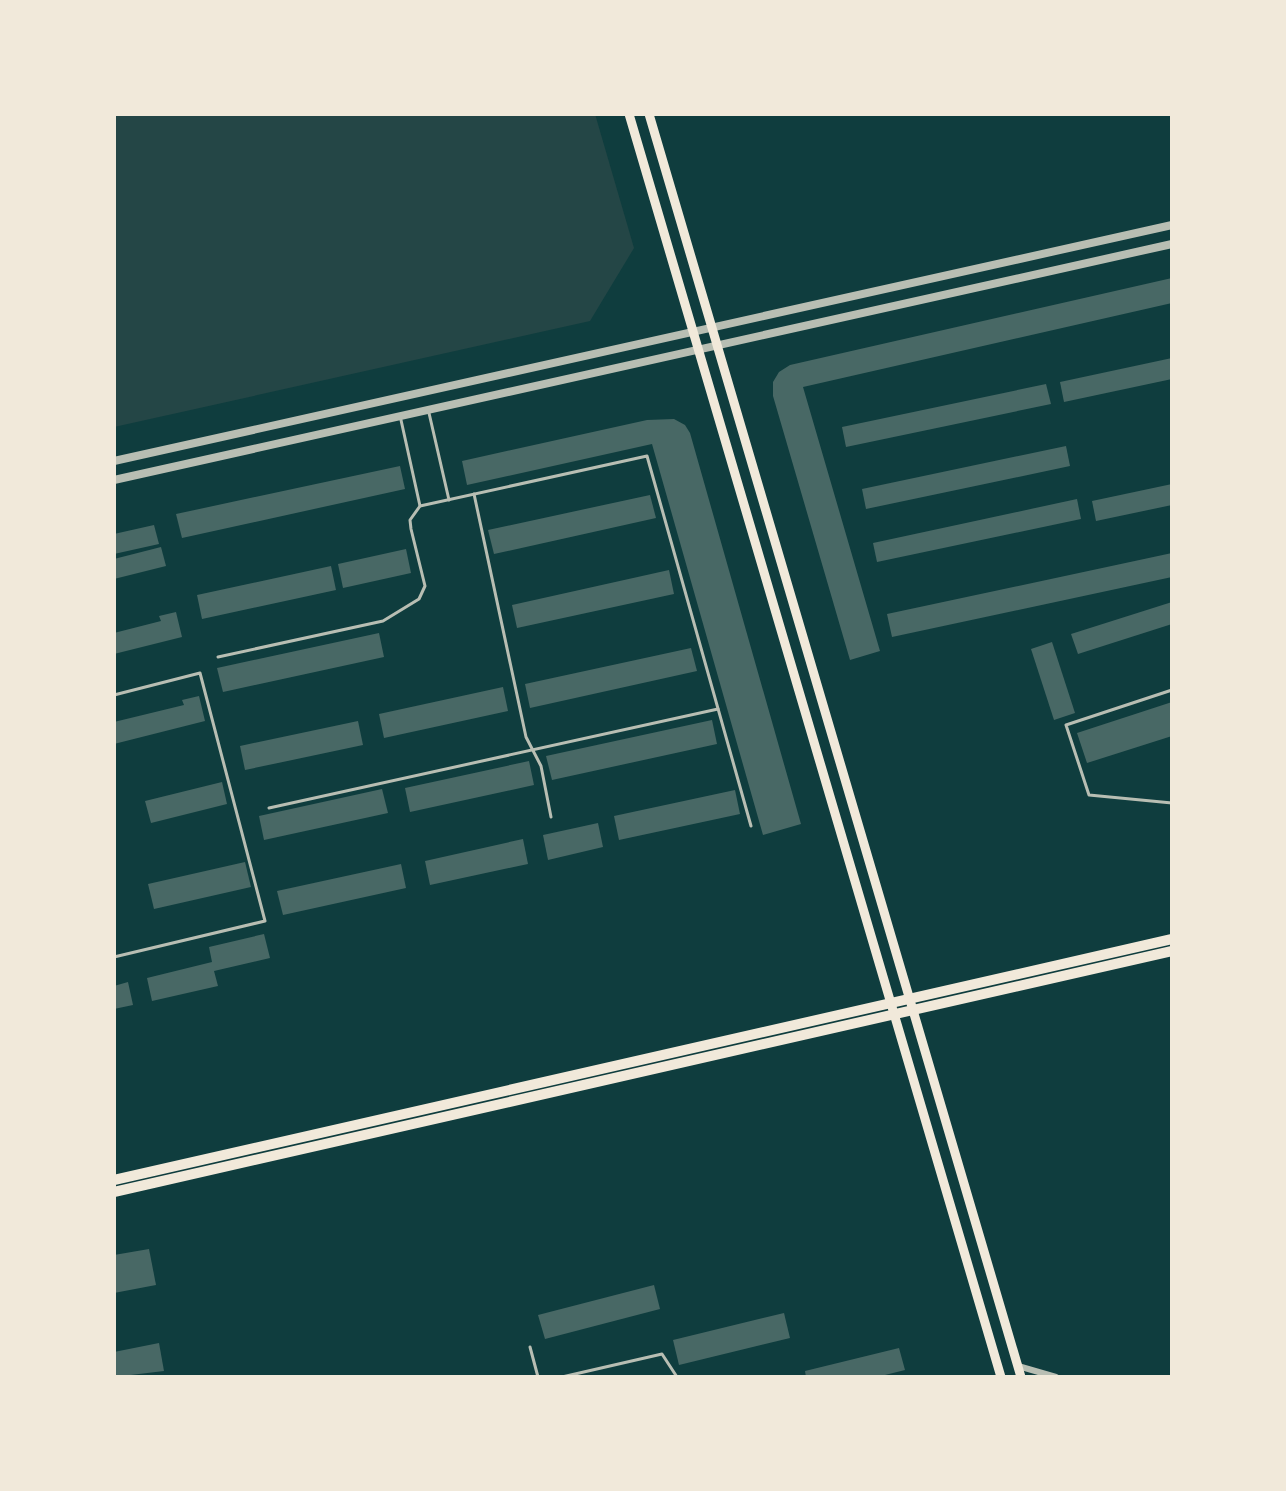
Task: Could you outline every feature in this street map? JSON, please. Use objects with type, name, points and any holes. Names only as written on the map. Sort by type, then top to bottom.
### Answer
[{"type":"main road","points":[[629,114],[1001,1377]]},
{"type":"main road","points":[[649,114],[1019,1372]]},
{"type":"main road","points":[[911,1004],[1172,939]]},
{"type":"main road","points":[[114,1180],[911,1004],[1172,951]]},
{"type":"main road","points":[[114,1192],[893,1008]]},
{"type":"street","points":[[114,461],[1172,225]]},
{"type":"street","points":[[114,480],[1172,244]]},
{"type":"street","points":[[1019,1372],[1056,1377]]},
{"type":"lane","points":[[429,410],[449,500]]},
{"type":"lane","points":[[400,416],[420,506]]},
{"type":"lane","points":[[218,657],[383,621],[413,604],[425,586],[410,520],[420,506],[647,456],[751,826]]},
{"type":"lane","points":[[474,494],[531,750],[541,766],[551,817]]},
{"type":"lane","points":[[114,695],[200,673],[265,921],[114,957]]},
{"type":"lane","points":[[1172,690],[1066,725],[1089,795],[1172,803]]},
{"type":"lane","points":[[269,808],[718,709]]},
{"type":"lane","points":[[530,1347],[538,1377]]},
{"type":"lane","points":[[562,1377],[662,1354],[677,1377]]},
{"type":"shaded area","points":[[114,114],[595,114],[634,248],[590,321],[114,427]]},
{"type":"building","points":[[1172,278],[1172,303],[803,387],[880,651],[850,660],[773,396],[773,382],[779,372],[790,365]]},
{"type":"building","points":[[1172,358],[1172,379],[1064,402],[1060,382]]},
{"type":"building","points":[[1046,384],[1051,404],[846,447],[842,427]]},
{"type":"building","points":[[674,419],[685,425],[690,433],[801,824],[763,835],[652,444],[467,485],[462,461],[647,420]]},
{"type":"building","points":[[1066,446],[1070,466],[866,509],[862,489]]},
{"type":"building","points":[[400,466],[405,489],[182,538],[176,514]]},
{"type":"building","points":[[1172,484],[1172,505],[1096,521],[1092,501]]},
{"type":"building","points":[[650,495],[656,518],[494,554],[488,530]]},
{"type":"building","points":[[1077,499],[1081,519],[877,562],[873,543]]},
{"type":"building","points":[[154,525],[159,544],[114,554],[114,534]]},
{"type":"building","points":[[161,547],[166,566],[114,579],[114,559]]},
{"type":"building","points":[[406,549],[411,573],[343,588],[338,564]]},
{"type":"building","points":[[1172,553],[1172,577],[892,637],[887,614]]},
{"type":"building","points":[[331,566],[336,590],[202,619],[197,595]]},
{"type":"building","points":[[669,570],[674,594],[517,628],[512,605]]},
{"type":"building","points":[[1172,602],[1172,624],[1078,654],[1071,634]]},
{"type":"building","points":[[176,612],[182,637],[114,654],[114,633],[161,621],[159,616]]},
{"type":"building","points":[[379,633],[384,657],[223,692],[217,668]]},
{"type":"building","points":[[1052,642],[1075,713],[1054,720],[1031,649]]},
{"type":"building","points":[[691,648],[697,671],[530,708],[525,684]]},
{"type":"building","points":[[503,687],[508,711],[384,738],[379,714]]},
{"type":"building","points":[[199,696],[205,721],[114,744],[114,722],[184,705],[182,700]]},
{"type":"building","points":[[1172,702],[1172,736],[1087,763],[1077,733]]},
{"type":"building","points":[[712,720],[717,744],[552,780],[546,756]]},
{"type":"building","points":[[358,721],[363,745],[245,770],[240,746]]},
{"type":"building","points":[[529,761],[534,785],[410,812],[405,788]]},
{"type":"building","points":[[222,782],[227,804],[151,823],[145,801]]},
{"type":"building","points":[[382,789],[388,813],[264,840],[259,816]]},
{"type":"building","points":[[735,790],[740,814],[619,840],[614,816]]},
{"type":"building","points":[[598,823],[603,847],[548,860],[543,835]]},
{"type":"building","points":[[523,839],[528,864],[430,885],[425,861]]},
{"type":"building","points":[[245,862],[251,887],[154,909],[148,884]]},
{"type":"building","points":[[401,864],[406,888],[283,915],[277,891]]},
{"type":"building","points":[[264,934],[270,958],[214,971],[218,986],[152,1001],[147,978],[212,962],[209,947]]},
{"type":"building","points":[[128,982],[133,1005],[114,1009],[114,986]]},
{"type":"building","points":[[149,1249],[156,1285],[114,1293],[114,1255]]},
{"type":"building","points":[[654,1285],[660,1309],[545,1339],[538,1315]]},
{"type":"building","points":[[784,1313],[790,1338],[679,1365],[673,1340]]},
{"type":"building","points":[[159,1343],[164,1371],[114,1377],[114,1352]]},
{"type":"building","points":[[899,1348],[905,1370],[877,1377],[806,1377],[805,1371]]}]
